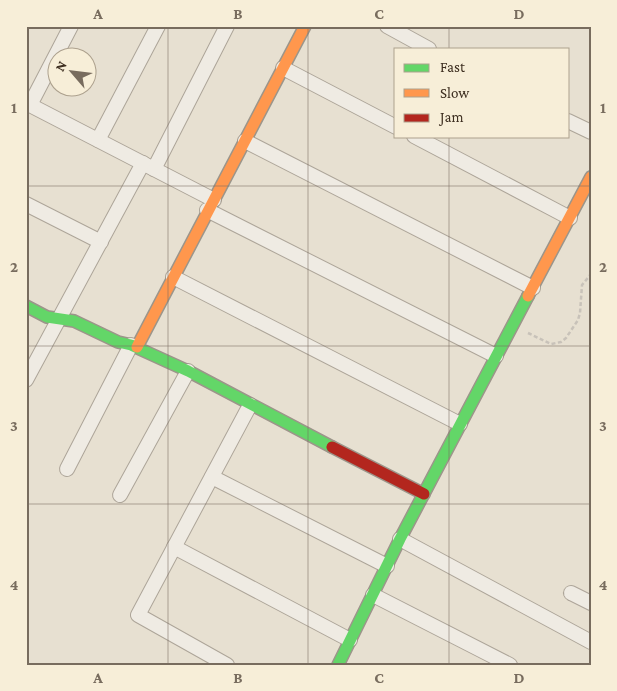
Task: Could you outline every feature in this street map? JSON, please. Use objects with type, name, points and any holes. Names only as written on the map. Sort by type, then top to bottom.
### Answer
[{"type":"street","points":[[71,26],[28,104],[148,166],[211,205],[496,356]]},
{"type":"street","points":[[98,140],[158,26]]},
{"type":"street","points":[[26,380],[101,242],[148,166],[227,26]]},
{"type":"street","points":[[68,469],[173,278],[305,26]]},
{"type":"street","points":[[386,26],[427,48]]},
{"type":"street","points":[[283,68],[394,126]]},
{"type":"street","points":[[570,122],[591,132]]},
{"type":"street","points":[[418,138],[570,218]]},
{"type":"street","points":[[245,141],[533,288]]},
{"type":"street","points":[[341,664],[350,640],[400,539],[591,178]]},
{"type":"street","points":[[26,204],[101,242]]},
{"type":"street","points":[[173,278],[460,424]]},
{"type":"street","points":[[26,306],[47,318],[74,321],[118,342],[134,346],[188,371],[424,494]]},
{"type":"street","points":[[120,495],[188,371]]},
{"type":"street","points":[[227,665],[138,615],[250,405]]},
{"type":"street","points":[[212,476],[387,566]]},
{"type":"street","points":[[400,539],[591,642]]},
{"type":"street","points":[[174,547],[350,640]]},
{"type":"street","points":[[571,593],[591,603]]},
{"type":"street","points":[[373,595],[510,665]]},
{"type":"path","points":[[512,326],[550,344],[561,342],[570,334],[578,320],[582,285],[591,274]]},
{"type":"traffic: fast","points":[[338,665],[400,539],[528,296]]},
{"type":"traffic: fast","points":[[26,306],[47,317],[74,321],[118,342],[131,345],[188,371],[332,447]]},
{"type":"traffic: slow","points":[[137,347],[305,26]]},
{"type":"traffic: slow","points":[[528,296],[591,177]]},
{"type":"traffic: jam","points":[[332,447],[424,494]]}]
